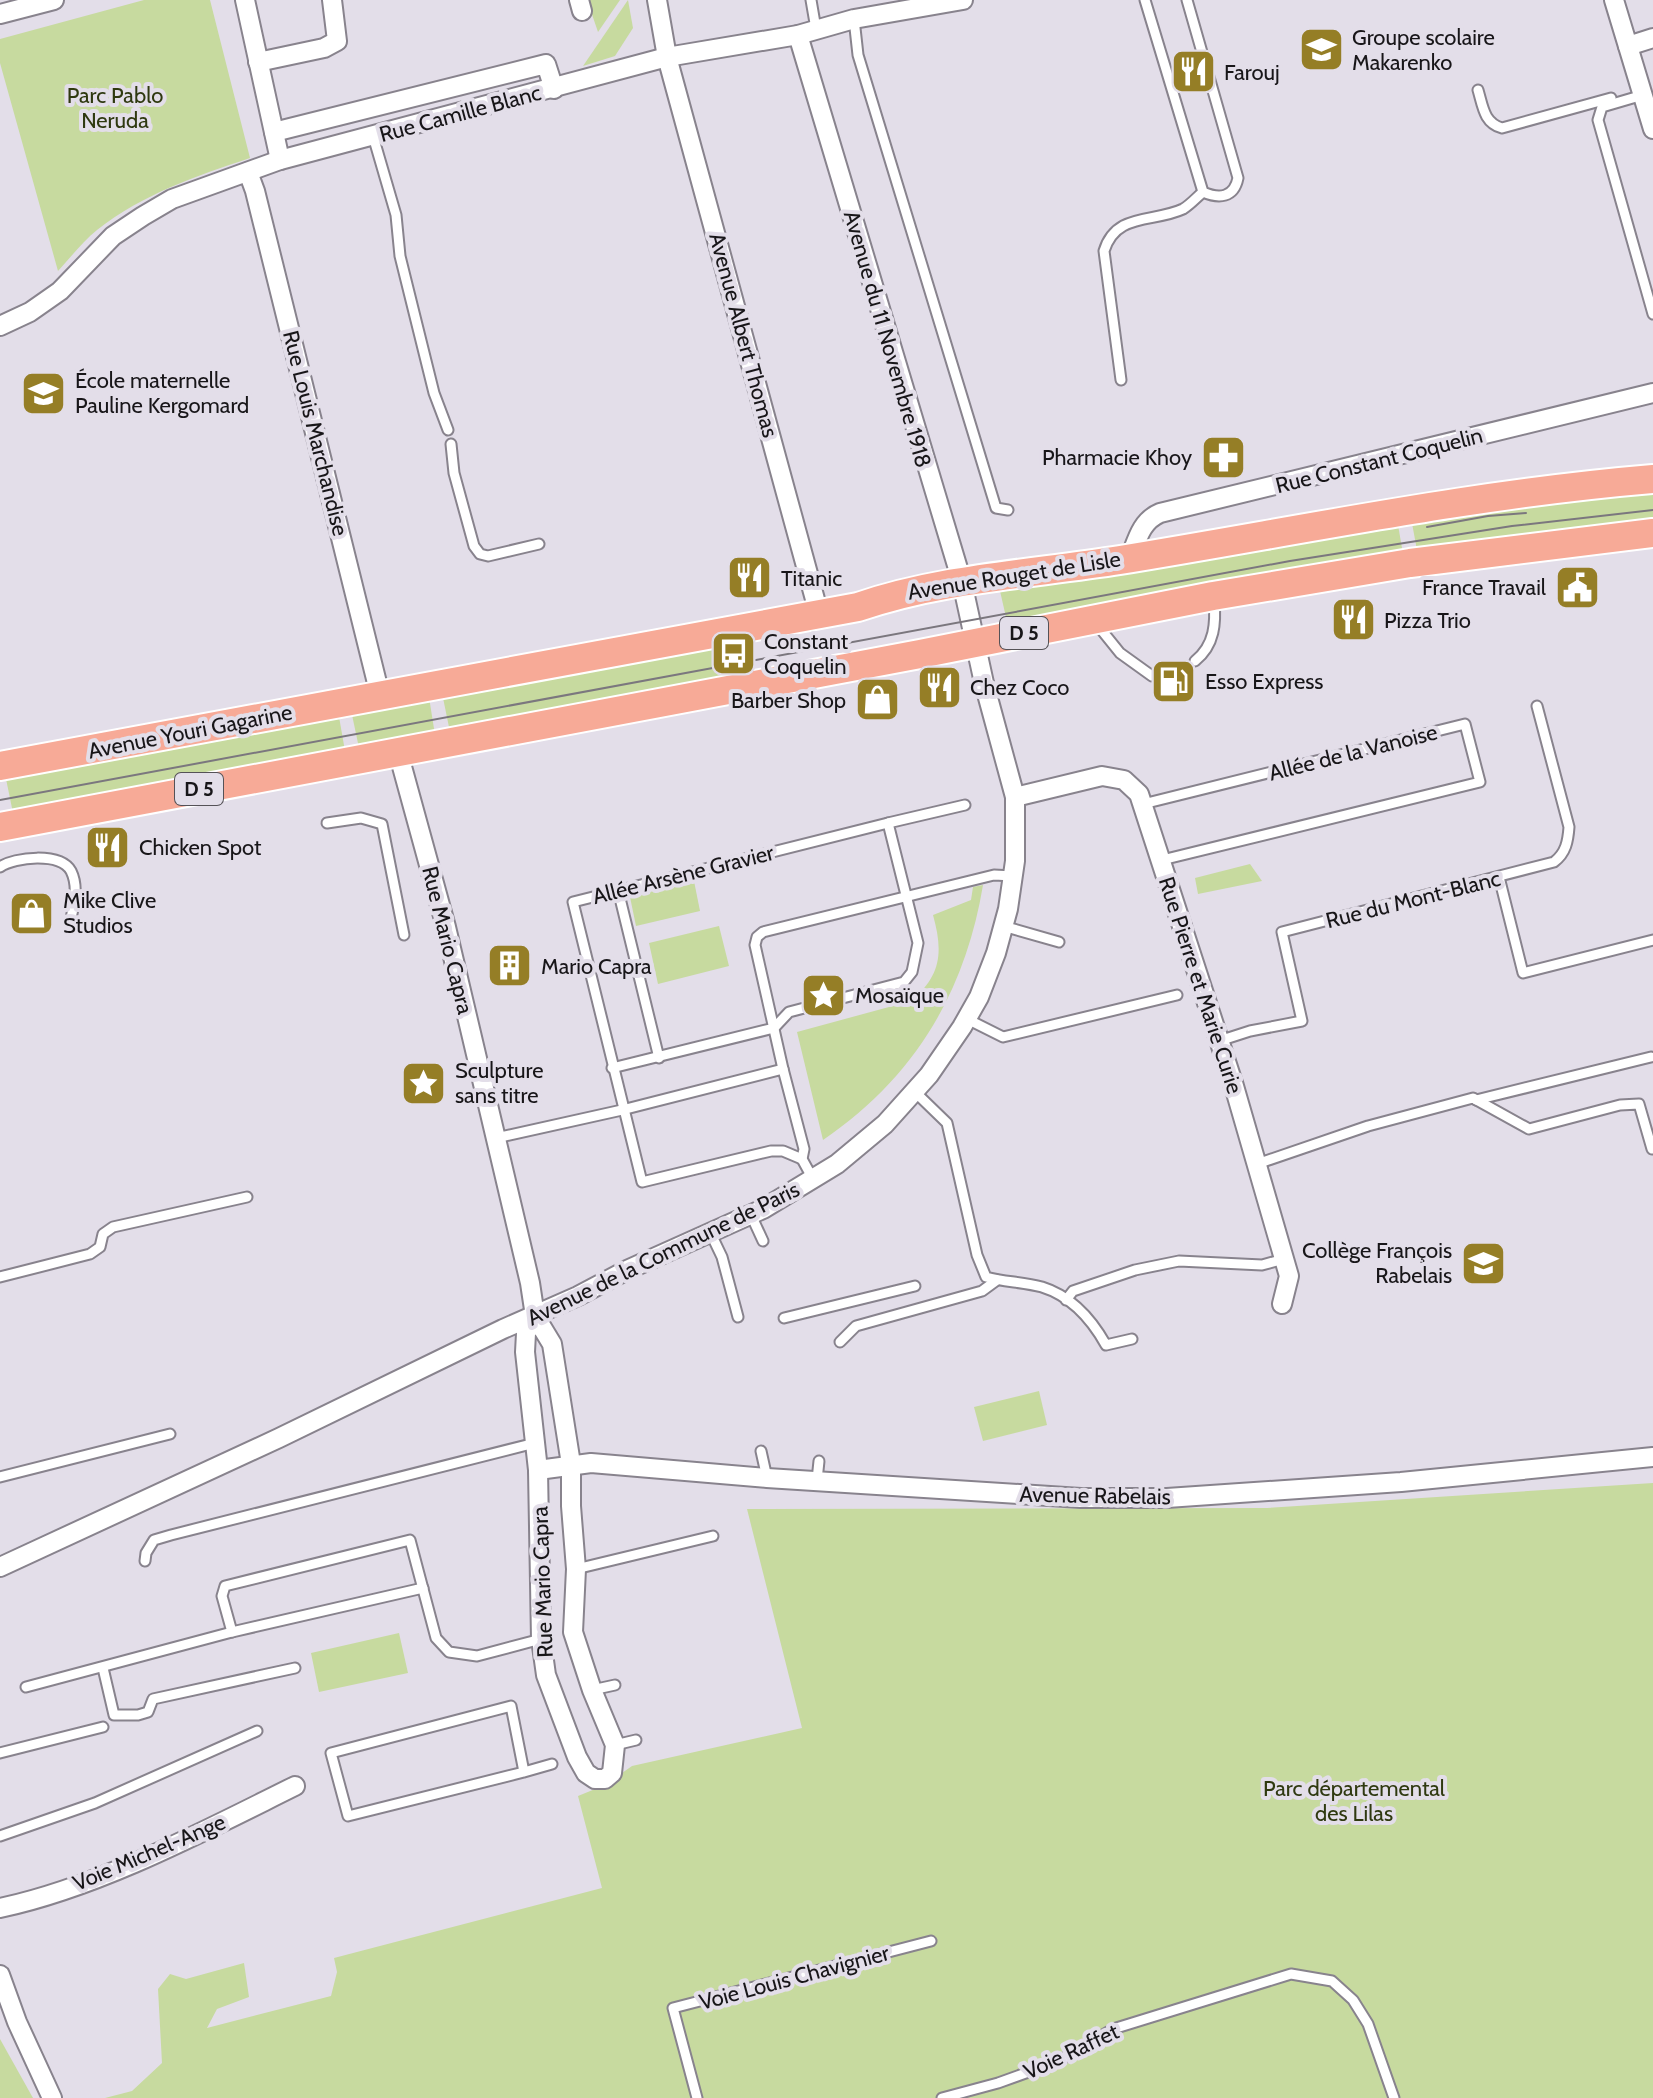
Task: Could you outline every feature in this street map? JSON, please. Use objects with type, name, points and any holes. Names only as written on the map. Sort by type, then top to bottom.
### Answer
[{"type":"main road","name":"Avenue Rouget de Lisle","points":[[380,695],[858,607],[898,593],[962,582],[1130,558],[1471,499],[1653,479]]},
{"type":"main road","name":"D 5","points":[[0,827],[1213,596],[1410,563],[1653,533]]},
{"type":"main road","name":"Avenue Youri Gagarine","points":[[0,766],[380,695]]},
{"type":"street","points":[[0,14],[54,0]]},
{"type":"street","points":[[245,0],[280,160]]},
{"type":"street","points":[[258,62],[324,48],[337,41],[332,0]]},
{"type":"street","name":"Avenue Albert Thomas","points":[[657,0],[667,57],[819,614]]},
{"type":"street","name":"Rue Camille Blanc","points":[[0,326],[30,312],[60,291],[113,236],[143,216],[172,199],[280,160],[667,57],[963,0]]},
{"type":"street","points":[[1614,0],[1653,129]]},
{"type":"street","name":"Avenue du 11 Novembre 1918","points":[[807,32],[950,551],[962,582],[975,643]]},
{"type":"street","points":[[1628,46],[1653,38]]},
{"type":"street","points":[[274,132],[546,64],[554,89]]},
{"type":"street","name":"Rue Louis Marchandise","points":[[248,172],[380,695]]},
{"type":"street","name":"Rue Constant Coquelin","points":[[1130,558],[1142,527],[1150,517],[1160,513],[1653,393]]},
{"type":"street","name":"Avenue de la Commune de Paris","points":[[0,1567],[627,1270],[751,1215],[813,1179],[885,1124],[929,1075],[967,1019],[984,982],[1003,926],[1013,876],[1015,797],[975,643]]},
{"type":"street","name":"Rue Mario Capra","points":[[398,752],[446,927],[535,1316],[552,1344],[571,1464],[576,1569],[573,1632],[615,1745],[612,1773],[605,1779],[595,1779],[586,1773],[546,1675],[541,1639],[538,1470],[525,1352],[526,1333],[535,1316]]},
{"type":"street","name":"Rue Pierre et Marie Curie","points":[[1015,797],[1086,778],[1114,776],[1132,785],[1143,804],[1219,1041],[1289,1276],[1282,1304]]},
{"type":"street","name":"Avenue Rabelais","points":[[538,1470],[591,1463],[767,1478],[1081,1498],[1167,1498],[1401,1482],[1653,1457]]},
{"type":"street","points":[[541,1639],[573,1632]]},
{"type":"street","name":"Voie Michel-Ange","points":[[0,1908],[114,1871],[295,1786]]},
{"type":"street","points":[[0,1975],[17,2022],[52,2098]]},
{"type":"lane","points":[[807,32],[811,0]]},
{"type":"lane","points":[[1145,0],[1203,192]]},
{"type":"lane","points":[[1187,0],[1238,178],[1234,190],[1224,197],[1203,192]]},
{"type":"lane","points":[[854,19],[858,55],[996,508],[1008,510]]},
{"type":"lane","points":[[1478,90],[1486,118],[1492,126],[1502,128],[1642,92]]},
{"type":"lane","points":[[1642,92],[1602,107],[1598,120],[1653,314]]},
{"type":"lane","points":[[373,136],[396,215],[400,256],[434,393],[448,430]]},
{"type":"lane","points":[[1121,380],[1104,251],[1108,237],[1120,226],[1185,208],[1203,192]]},
{"type":"lane","points":[[451,444],[454,473],[474,546],[480,554],[488,556],[539,544]]},
{"type":"lane","points":[[1195,661],[1205,653],[1214,629],[1213,596]]},
{"type":"lane","points":[[1093,620],[1120,653],[1152,676]]},
{"type":"lane","name":"Rue du Mont-Blanc","points":[[1219,1041],[1250,1031],[1302,1021],[1282,932],[1554,862],[1567,846],[1569,827],[1537,706]]},
{"type":"lane","name":"Allée de la Vanoise","points":[[1143,804],[1465,724],[1480,782],[1162,860]]},
{"type":"lane","name":"Allée Arsène Gravier","points":[[612,1068],[573,902],[965,805]]},
{"type":"lane","points":[[327,823],[361,818],[382,824],[404,935]]},
{"type":"lane","points":[[813,1179],[802,1159],[783,1151],[771,1151],[642,1182],[612,1068],[774,1028],[789,1012],[904,982],[912,972],[918,943],[888,823]]},
{"type":"lane","points":[[0,867],[10,861],[32,857],[64,864],[72,873],[76,896],[70,922]]},
{"type":"lane","points":[[802,1159],[804,1149],[755,945],[757,937],[763,932],[994,875],[1013,876]]},
{"type":"lane","points":[[1499,877],[1523,973],[1653,940]]},
{"type":"lane","points":[[618,890],[659,1058]]},
{"type":"lane","points":[[1003,926],[1059,942]]},
{"type":"lane","points":[[967,1019],[1003,1037],[1177,995]]},
{"type":"lane","points":[[1257,1164],[1368,1126],[1466,1099],[1476,1100],[1651,1057]]},
{"type":"lane","points":[[496,1138],[783,1069]]},
{"type":"lane","points":[[914,1091],[947,1123],[977,1255],[986,1277],[1042,1288],[1076,1305],[1106,1345],[1132,1339]]},
{"type":"lane","points":[[1476,1100],[1529,1129],[1620,1105],[1639,1104],[1652,1149]]},
{"type":"lane","points":[[0,1277],[90,1254],[100,1247],[103,1234],[113,1227],[247,1197]]},
{"type":"lane","points":[[751,1215],[763,1241]]},
{"type":"lane","points":[[711,1234],[722,1257],[738,1317]]},
{"type":"lane","points":[[1066,1300],[1073,1291],[1135,1270],[1179,1261],[1262,1265],[1284,1259]]},
{"type":"lane","points":[[840,1342],[856,1326],[982,1291],[997,1280]]},
{"type":"lane","points":[[784,1318],[915,1286]]},
{"type":"lane","points":[[0,1477],[170,1434]]},
{"type":"lane","points":[[145,1561],[154,1540],[535,1443]]},
{"type":"lane","points":[[761,1451],[767,1478]]},
{"type":"lane","points":[[817,1480],[819,1461]]},
{"type":"lane","points":[[576,1569],[713,1536]]},
{"type":"lane","points":[[232,1632],[222,1596],[225,1586],[410,1540],[436,1638],[449,1652],[477,1656],[541,1639]]},
{"type":"lane","points":[[26,1687],[232,1632],[423,1588]]},
{"type":"lane","points":[[103,1668],[114,1715],[123,1717],[148,1712],[153,1699],[295,1668]]},
{"type":"lane","points":[[592,1690],[615,1685]]},
{"type":"lane","points":[[524,1772],[511,1706],[331,1753],[348,1816],[524,1772],[552,1764]]},
{"type":"lane","points":[[0,1753],[103,1727]]},
{"type":"lane","points":[[0,1836],[95,1803],[257,1731]]},
{"type":"lane","points":[[615,1745],[636,1740]]},
{"type":"lane","name":"Voie Louis Chavignier","points":[[697,2098],[673,2008],[931,1941]]},
{"type":"lane","name":"Voie Raffet","points":[[942,2098],[998,2083],[1059,2061],[1113,2029],[1291,1974],[1332,1981],[1353,2000],[1368,2024],[1394,2098]]},
{"type":"green space","name":"Parc Pablo Neruda","points":[[144,0],[210,0],[250,158],[190,179],[133,206],[92,234],[58,271],[0,63],[0,39]]},
{"type":"green space","points":[[587,0],[620,0],[598,32]]},
{"type":"green space","points":[[628,0],[633,28],[615,56],[583,66]]},
{"type":"green space","points":[[1653,488],[1653,524],[1417,550],[1411,518]]},
{"type":"green space","points":[[1397,519],[1403,554],[1008,626],[1000,591]]},
{"type":"green space","points":[[716,643],[723,680],[450,732],[442,693]]},
{"type":"green space","points":[[429,697],[435,735],[359,748],[351,710]]},
{"type":"green space","points":[[338,711],[345,751],[13,813],[5,774]]},
{"type":"green space","points":[[1250,864],[1262,881],[1198,894],[1195,878]]},
{"type":"green space","points":[[694,881],[700,911],[636,926],[630,897]]},
{"type":"green space","points":[[983,885],[963,962],[930,1030],[909,1061],[884,1089],[823,1140],[797,1032],[911,1001],[929,982],[937,962],[939,951],[933,915],[971,900],[973,887]]},
{"type":"green space","points":[[719,926],[729,966],[658,984],[649,943]]},
{"type":"green space","points":[[1039,1391],[1047,1425],[983,1441],[974,1407]]},
{"type":"green space","name":"Parc départemental des Lilas","points":[[1653,1483],[1653,2098],[105,2098],[132,2091],[162,2063],[158,1989],[170,1974],[186,1979],[244,1963],[249,1997],[217,2009],[207,2028],[331,1996],[337,1972],[334,1958],[602,1888],[578,1796],[605,1785],[632,1766],[802,1728],[747,1509],[1267,1508]]},
{"type":"green space","points":[[399,1633],[408,1673],[319,1692],[311,1653]]},
{"type":"green space","points":[[0,2039],[33,2098],[0,2098]]},
{"type":"tram line","points":[[0,800],[1290,561],[1512,526],[1653,510]]},
{"type":"tram line","points":[[1427,527],[1526,513]]},
{"type":"place","name":"Groupe scolaire Makarenko","points":[[1321,50]]},
{"type":"place","name":"Farouj","points":[[1193,72]]},
{"type":"place","name":"École maternelle Pauline Kergomard","points":[[44,393]]},
{"type":"place","name":"Pharmacie Khoy","points":[[1223,457]]},
{"type":"place","name":"Titanic","points":[[750,578]]},
{"type":"place","name":"France Travail","points":[[1577,587]]},
{"type":"place","name":"Pizza Trio","points":[[1353,620]]},
{"type":"place","name":"Constant Coquelin","points":[[733,654]]},
{"type":"place","name":"Esso Express","points":[[1174,681]]},
{"type":"place","name":"Chez Coco","points":[[939,687]]},
{"type":"place","name":"Barber Shop","points":[[877,700]]},
{"type":"place","name":"Chicken Spot","points":[[108,847]]},
{"type":"place","name":"Mike Clive Studios","points":[[32,913]]},
{"type":"place","name":"Mario Capra","points":[[510,966]]},
{"type":"place","name":"Mosaïque","points":[[824,995]]},
{"type":"place","name":"Sculpture sans titre","points":[[424,1083]]},
{"type":"place","name":"Collège François Rabelais","points":[[1483,1263]]}]
